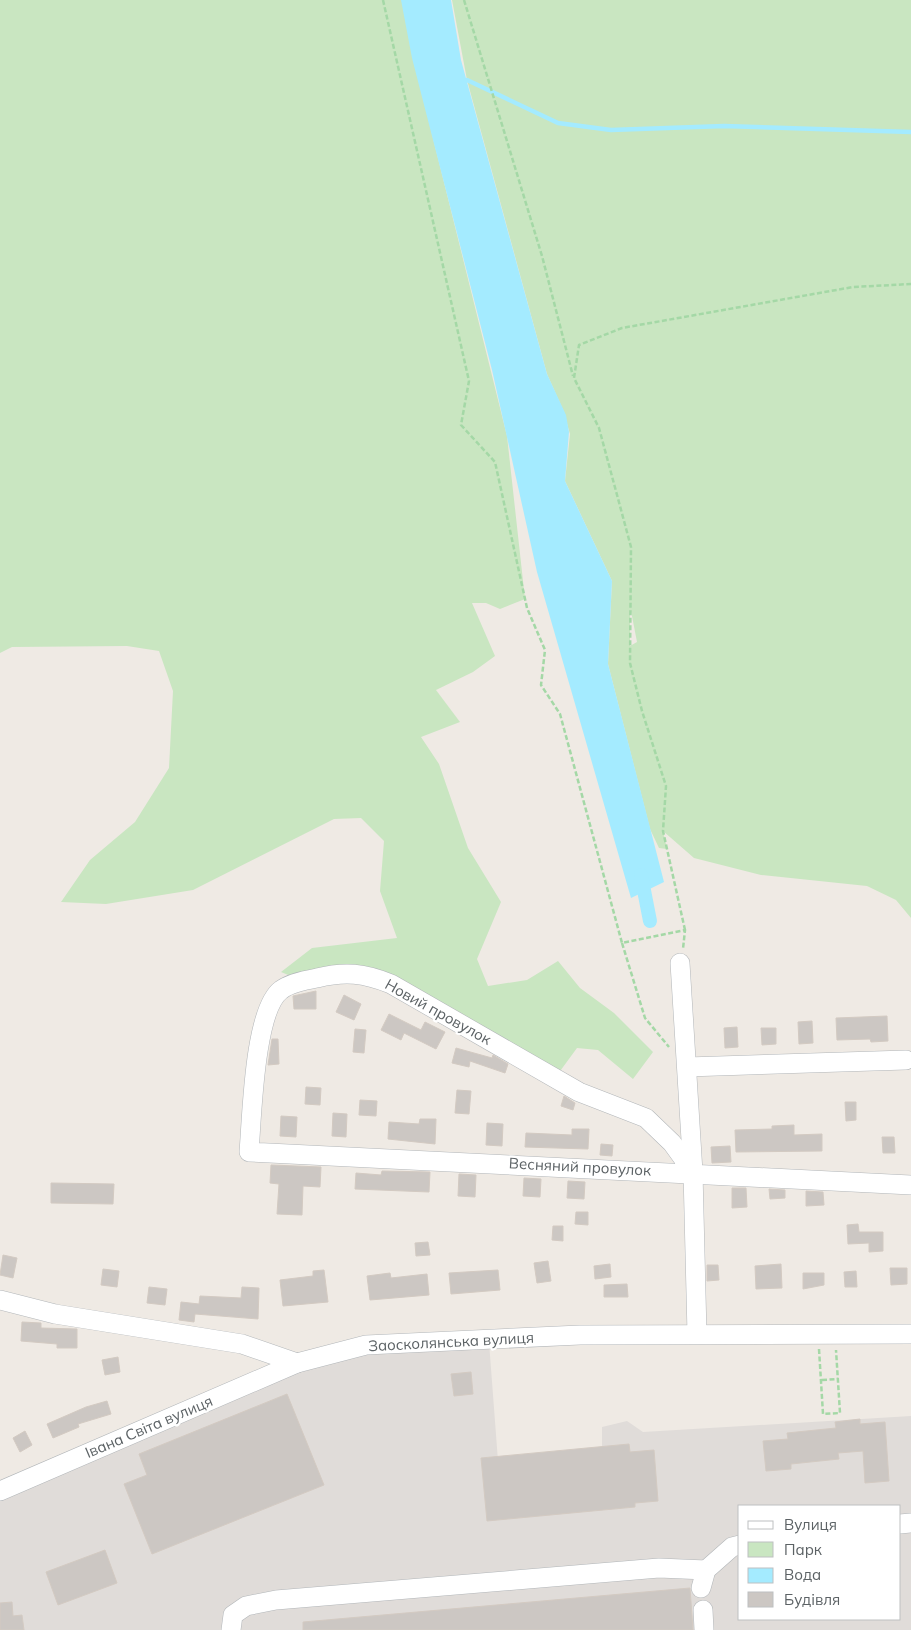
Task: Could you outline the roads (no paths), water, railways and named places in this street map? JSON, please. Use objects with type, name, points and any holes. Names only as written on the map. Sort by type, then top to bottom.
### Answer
[{"type":"street","points":[[680,963],[693,1172],[697,1334]]},
{"type":"street","name":"Новий провулок","points":[[249,1152],[260,1036],[268,1007],[281,990],[303,981],[335,974],[367,974],[391,984],[580,1092],[646,1118],[672,1143],[693,1172]]},
{"type":"street","points":[[687,1067],[906,1060]]},
{"type":"street","name":"Весняний провулок","points":[[249,1152],[693,1172],[911,1185]]},
{"type":"street","points":[[0,1300],[55,1314],[242,1344],[297,1363]]},
{"type":"street","name":"Заосколянська вулиця","points":[[297,1363],[366,1346],[580,1335],[911,1334]]},
{"type":"street","name":"Івана Світа вулиця","points":[[0,1491],[297,1363]]},
{"type":"street","points":[[231,1630],[233,1615],[246,1606],[276,1600],[659,1568],[704,1579],[732,1546],[738,1545]]},
{"type":"street","points":[[703,1610],[704,1630]]},
{"type":"water","points":[[401,0],[451,0],[461,60],[547,374],[566,415],[569,432],[565,481],[612,581],[608,664],[664,882],[631,898],[537,572],[492,370],[412,58]]},
{"type":"waterway","points":[[467,80],[558,123],[611,130],[724,126],[911,132]]},
{"type":"waterway","points":[[641,875],[650,921]]}]
